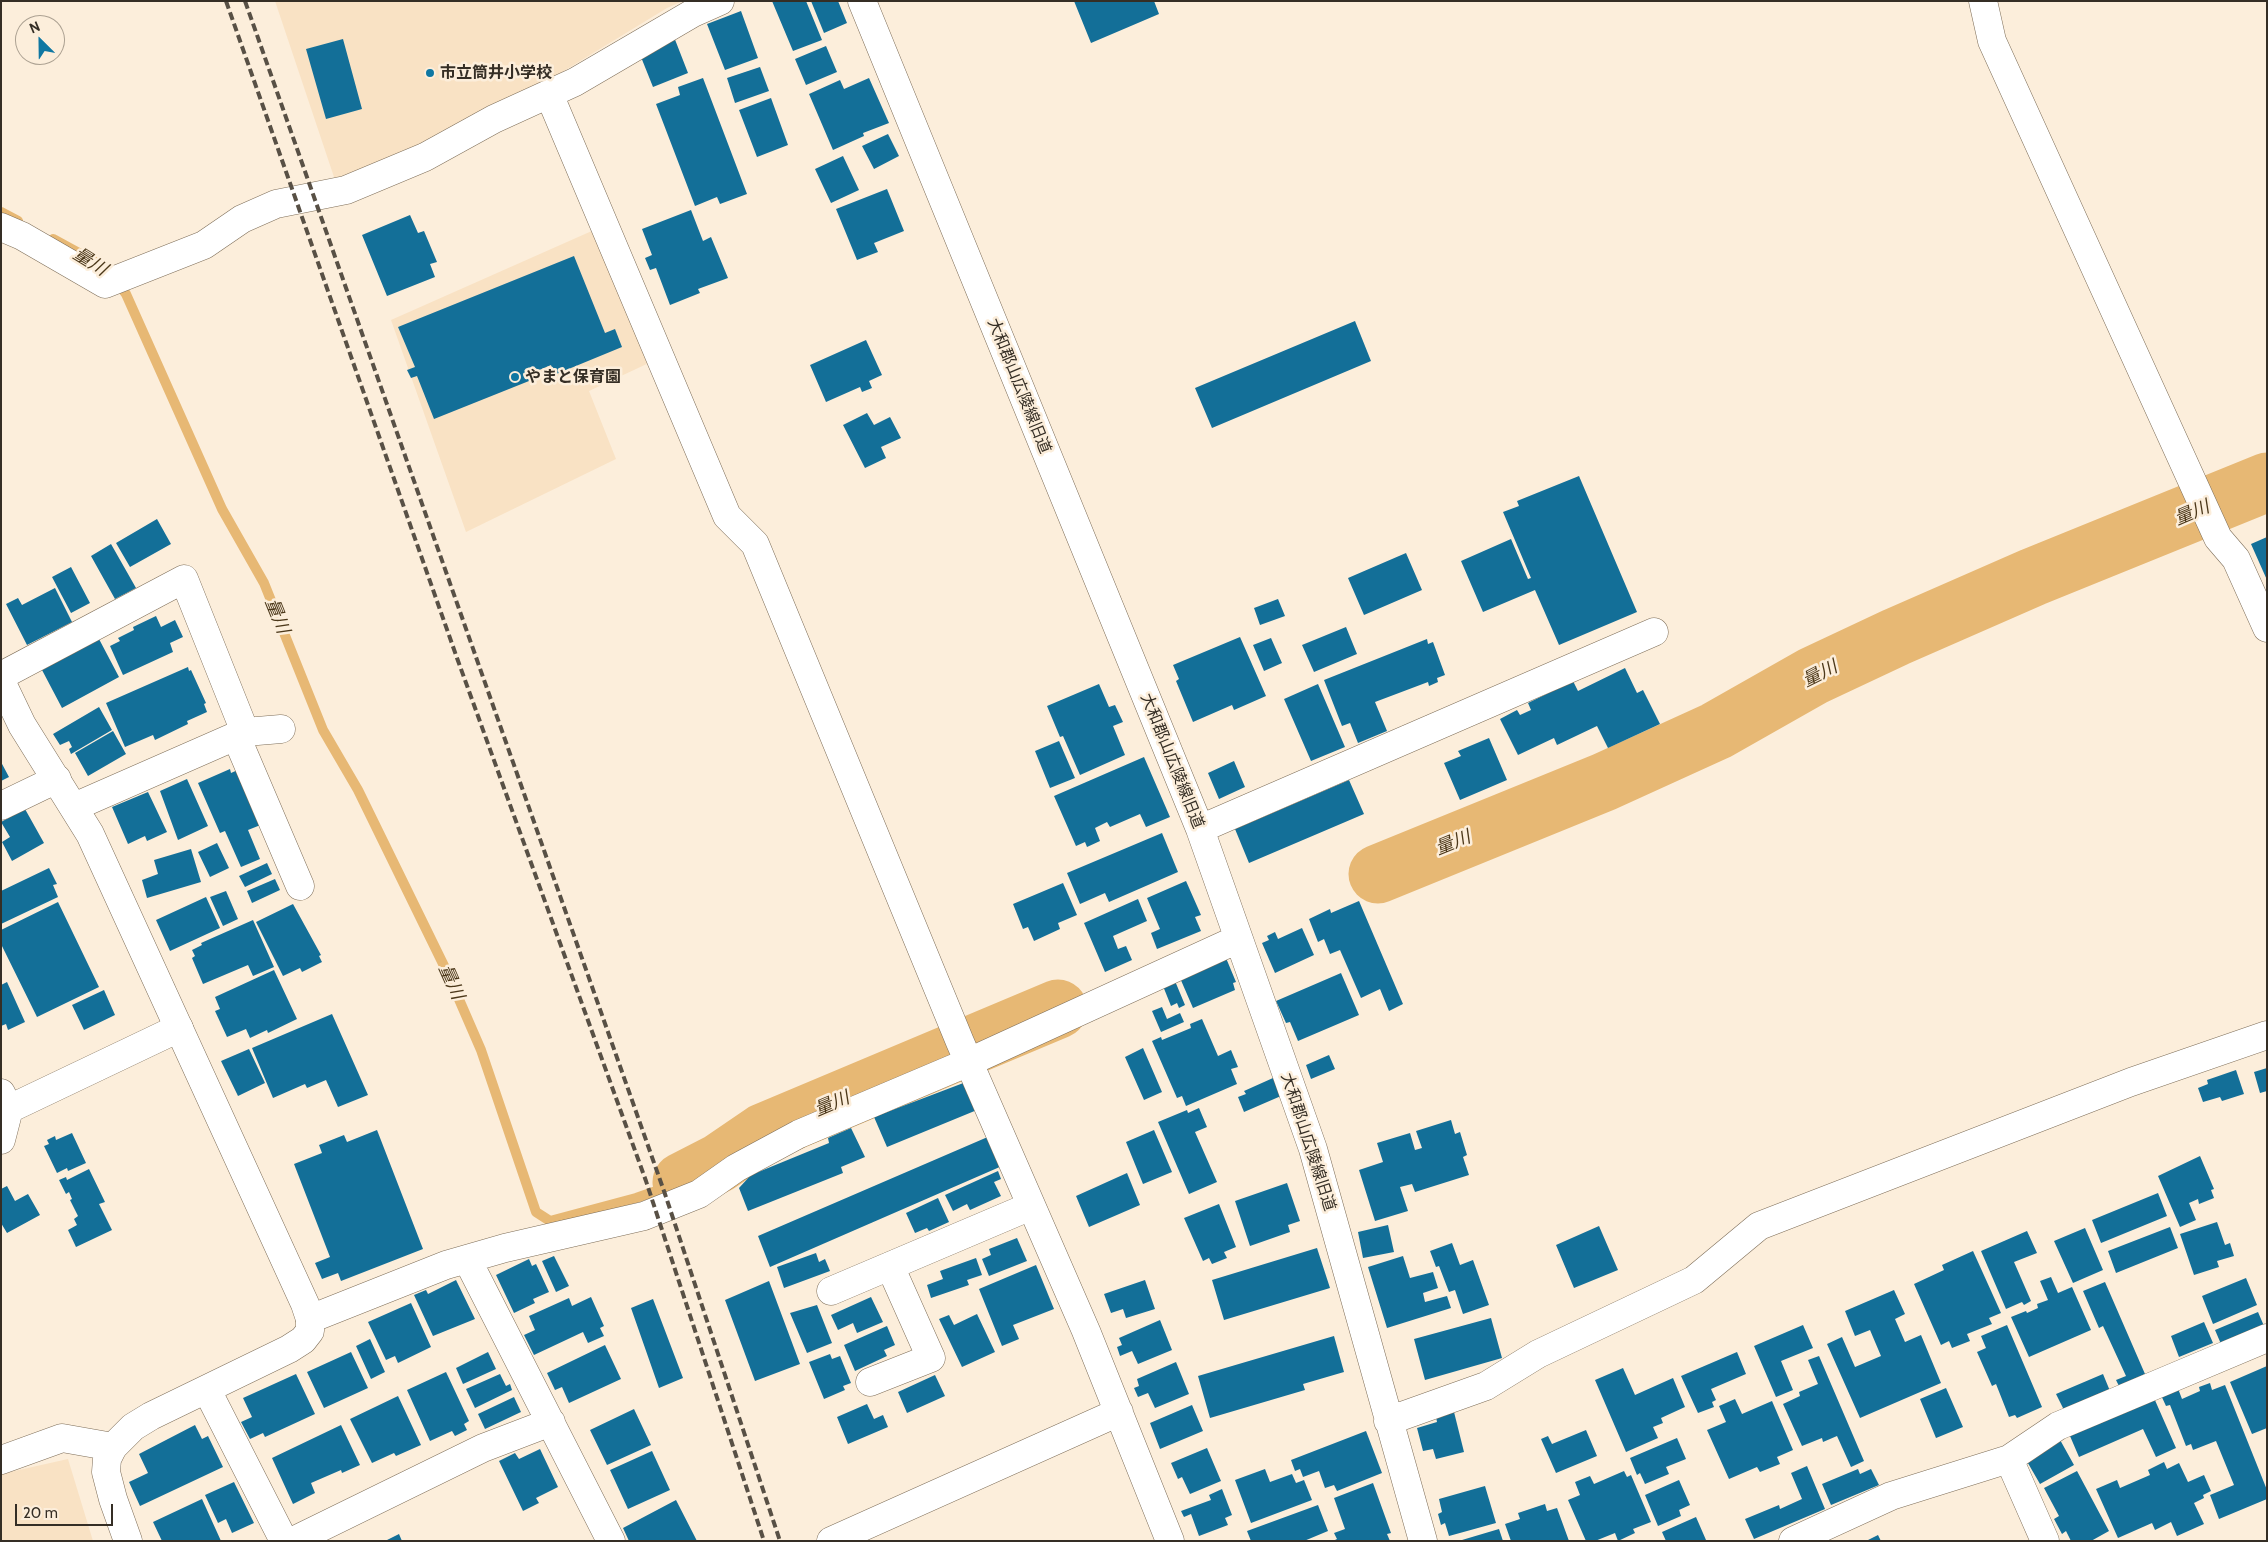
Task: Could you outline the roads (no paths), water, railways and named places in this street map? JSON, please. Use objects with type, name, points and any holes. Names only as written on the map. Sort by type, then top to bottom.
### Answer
[{"type":"street","points":[[1,227],[22,236],[105,284],[204,245],[242,219],[276,204],[346,190],[425,157],[494,119],[575,82],[693,13],[720,1]]},
{"type":"street","name":"大和郡山広陵線旧道","points":[[862,1],[1200,829],[1313,1148],[1423,1541]]},
{"type":"street","points":[[1983,1],[1992,42],[2218,538],[2236,559],[2267,628]]},
{"type":"street","points":[[549,94],[726,516],[755,544],[965,1052],[1119,1412],[1170,1541]]},
{"type":"street","points":[[1,676],[184,579],[240,734],[300,886]]},
{"type":"street","points":[[1200,829],[1654,632]]},
{"type":"street","points":[[1,682],[22,725],[90,834],[305,1304],[310,1319],[310,1331],[303,1340],[290,1349],[132,1426],[113,1446],[106,1459],[106,1472],[113,1499],[128,1541]]},
{"type":"street","points":[[74,807],[240,734],[280,729]]},
{"type":"street","points":[[1,806],[57,779]]},
{"type":"street","points":[[310,1319],[446,1265],[514,1246],[644,1216],[669,1207],[699,1194],[736,1168],[774,1146],[965,1052],[1238,939]]},
{"type":"street","points":[[1,1140],[5,1101],[179,1028]]},
{"type":"street","points":[[1388,1421],[1486,1386],[1538,1354],[1694,1280],[1759,1226],[2131,1082],[2267,1035]]},
{"type":"street","points":[[830,1291],[1031,1206]]},
{"type":"street","points":[[467,1259],[611,1541]]},
{"type":"street","points":[[870,1382],[931,1358],[890,1266]]},
{"type":"street","points":[[1793,1541],[1890,1496],[2009,1459],[2058,1426],[2267,1338]]},
{"type":"street","points":[[207,1390],[284,1541]]},
{"type":"street","points":[[831,1541],[1119,1412]]},
{"type":"street","points":[[293,1541],[483,1448],[551,1422]]},
{"type":"street","points":[[1,1460],[62,1438],[113,1446]]},
{"type":"street","points":[[2009,1459],[2045,1541]]},
{"type":"waterway","name":"量川","points":[[1,212],[18,221]]},
{"type":"waterway","name":"量川","points":[[53,239],[108,269],[126,294],[222,509],[264,583],[323,730],[358,790],[448,974],[481,1050],[536,1212],[550,1221],[636,1198],[682,1182]]},
{"type":"waterway","name":"量川","points":[[1378,874],[1604,782],[1716,731],[1813,676],[1896,637],[2033,577],[2267,482]]},
{"type":"waterway","name":"量川","points":[[682,1182],[719,1163],[763,1133],[1058,1009]]},
{"type":"railway","points":[[226,1],[457,658],[646,1181],[764,1541]]},
{"type":"railway","points":[[245,1],[665,1194],[780,1541]]},
{"type":"place","name":"市立筒井小学校","points":[[430,73]]},
{"type":"place","name":"やまと保育園","points":[[515,377]]}]
